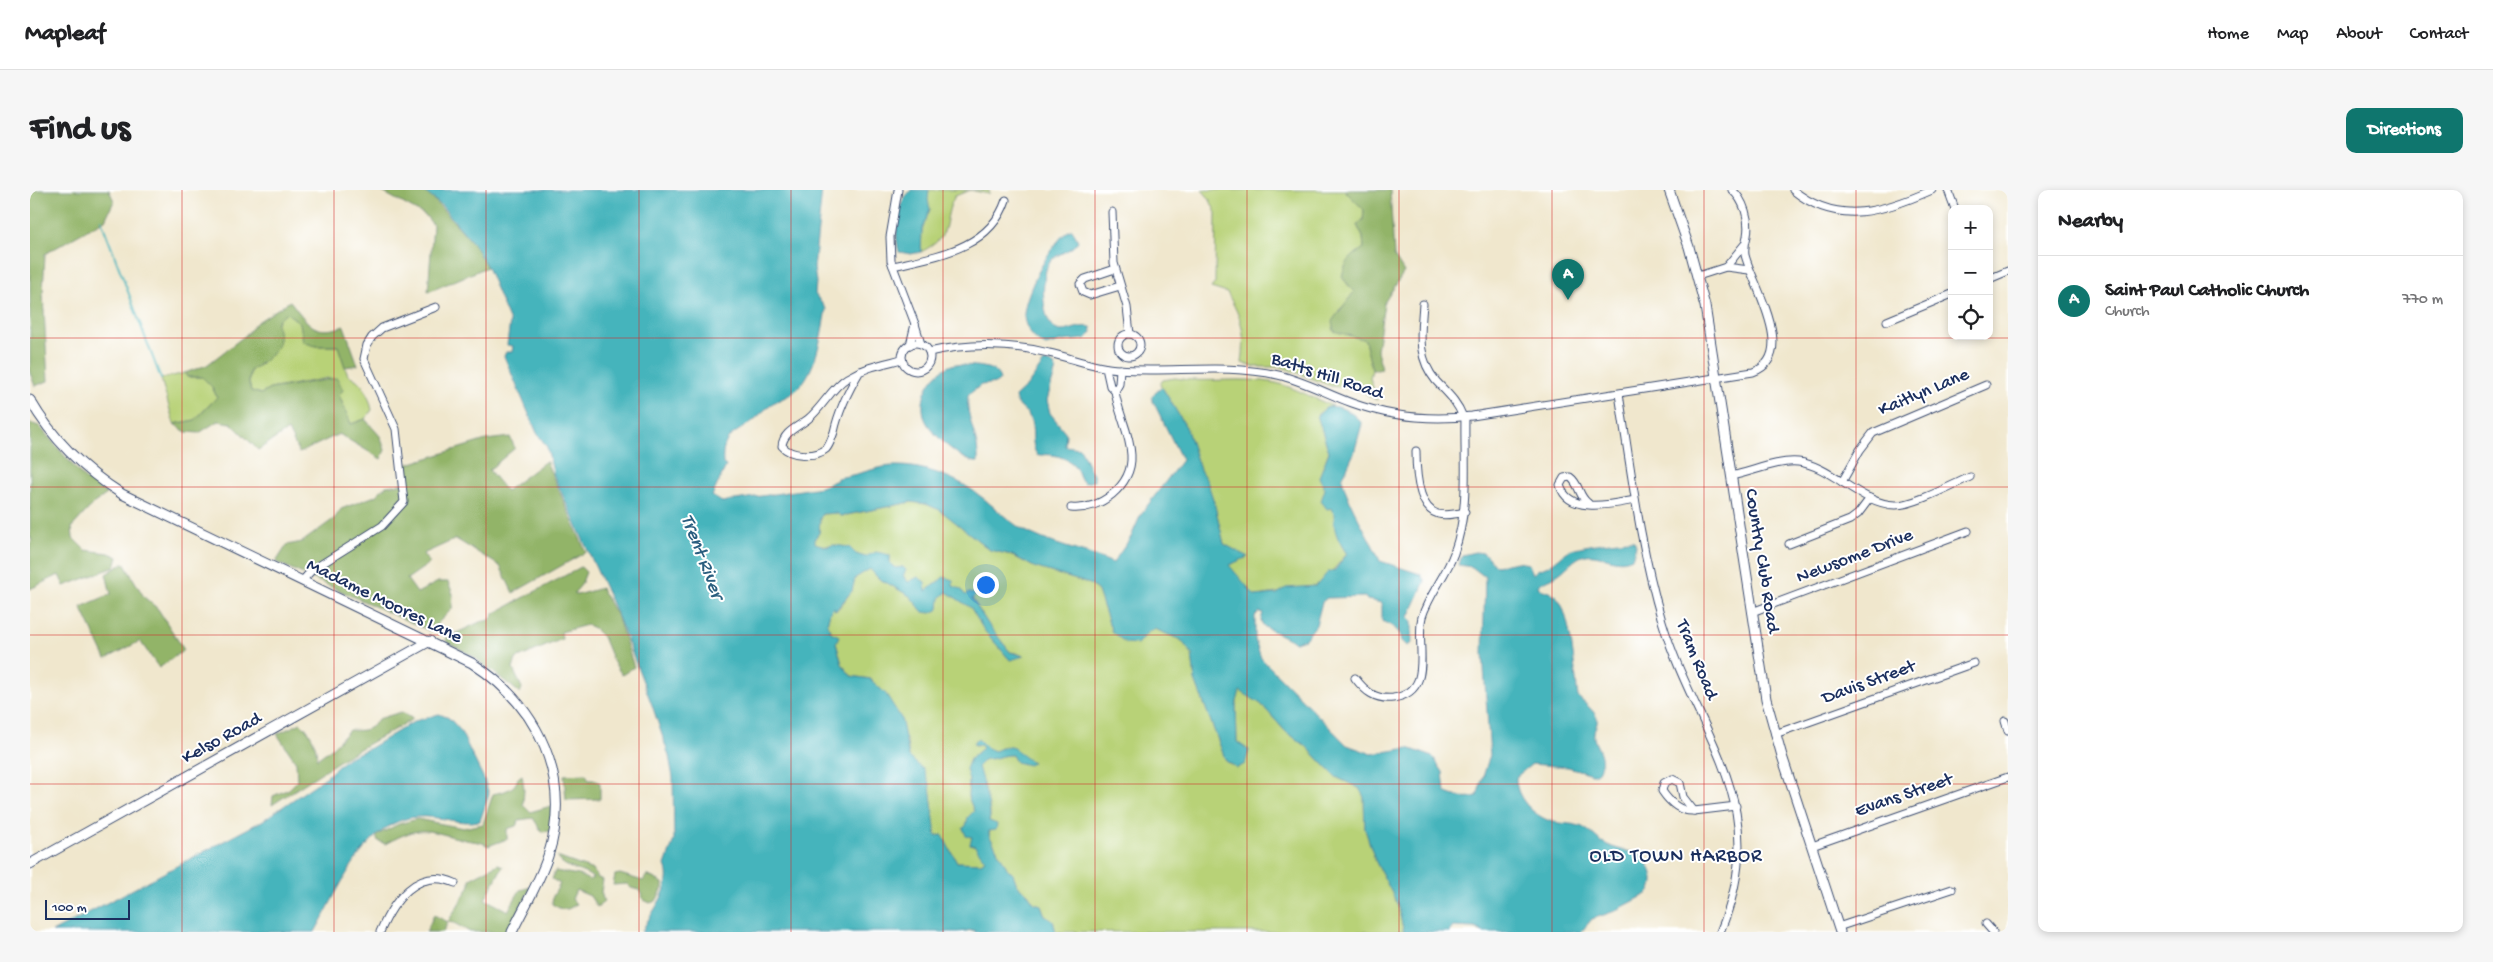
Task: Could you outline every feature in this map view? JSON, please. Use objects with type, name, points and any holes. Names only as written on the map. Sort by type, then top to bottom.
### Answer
[{"type":"street","points":[[898,190],[890,237],[893,266],[921,344],[929,352],[929,361],[919,371],[910,370],[902,359],[903,351],[910,345],[921,344]]},
{"type":"street","name":"Country Club Road","points":[[1668,190],[1698,276],[1766,698],[1775,734],[1839,930]]},
{"type":"street","points":[[1726,267],[1744,245],[1747,235],[1747,216],[1740,200],[1732,190]]},
{"type":"street","points":[[1793,190],[1821,206],[1854,212],[1888,208],[1932,190]]},
{"type":"street","points":[[1948,190],[1954,205]]},
{"type":"street","points":[[893,266],[941,254],[972,242],[994,223],[1006,200]]},
{"type":"street","points":[[1112,212],[1111,237],[1115,269],[1127,307],[1130,334]]},
{"type":"street","name":"Batts Hill Road","points":[[929,352],[968,345],[1000,345],[1046,352],[1120,370],[1229,370],[1262,372],[1300,382],[1384,413],[1418,418],[1464,417],[1716,379],[1759,370],[1772,354],[1771,326],[1759,290],[1749,270],[1744,245]]},
{"type":"street","points":[[1698,276],[1726,267],[1749,270]]},
{"type":"street","points":[[1115,269],[1085,279],[1080,284],[1083,292],[1090,295],[1120,286]]},
{"type":"street","points":[[1993,278],[2008,272]]},
{"type":"street","points":[[1887,321],[1950,295]]},
{"type":"street","points":[[1355,678],[1365,691],[1375,696],[1387,698],[1403,695],[1417,681],[1422,665],[1419,636],[1422,618],[1450,564],[1465,512],[1464,417],[1455,400],[1431,374],[1426,364],[1420,336],[1423,304]]},
{"type":"street","points":[[302,581],[312,570],[382,526],[404,502],[396,429],[364,359],[366,345],[372,336],[382,328],[436,307]]},
{"type":"street","points":[[910,345],[915,324]]},
{"type":"street","points":[[1130,334],[1137,338],[1140,344],[1138,351],[1129,356],[1123,354],[1118,345],[1124,336],[1130,334]]},
{"type":"street","points":[[1129,356],[1129,370]]},
{"type":"street","points":[[860,371],[839,410],[832,438],[826,449],[818,453],[802,454],[786,450],[782,446],[786,436],[808,419],[845,379],[860,371],[902,359]]},
{"type":"street","points":[[1071,508],[1088,508],[1110,497],[1120,486],[1130,466],[1130,449],[1117,408],[1115,391],[1110,386],[1106,368]]},
{"type":"street","points":[[1115,391],[1120,384],[1120,370]]},
{"type":"street","name":"Kaitlyn Lane","points":[[1842,482],[1860,450],[1873,433],[1986,385]]},
{"type":"street","points":[[837,389],[846,395]]},
{"type":"street","name":"Tram Road","points":[[1619,394],[1643,546],[1662,621],[1680,670],[1725,767],[1736,806],[1738,833],[1737,872],[1732,899],[1721,932]]},
{"type":"street","name":"Madame Moores Lane","points":[[30,400],[55,437],[97,478],[122,494],[164,516],[472,662],[513,694],[524,707],[547,750],[552,766],[556,797],[552,842],[542,872],[512,932]]},
{"type":"street","points":[[1416,451],[1416,474],[1428,508],[1440,515],[1465,512]]},
{"type":"street","points":[[1731,476],[1782,463],[1799,462],[1810,465],[1870,498],[1887,504],[1901,505],[1970,478]]},
{"type":"street","points":[[1789,544],[1850,520],[1858,514],[1870,498]]},
{"type":"street","points":[[1588,504],[1599,506],[1635,500]]},
{"type":"street","name":"Newsome Drive","points":[[1752,612],[1968,531]]},
{"type":"street","name":"Kelso Road","points":[[30,864],[430,642]]},
{"type":"street","name":"Davis Street","points":[[1775,734],[1974,663]]},
{"type":"street","points":[[2005,721],[2008,731]]},
{"type":"street","name":"Evans Street","points":[[1812,846],[2008,777]]},
{"type":"street","points":[[1694,811],[1683,797],[1680,783],[1672,779],[1664,783],[1662,792],[1667,799],[1683,812],[1694,811],[1736,806]]},
{"type":"street","points":[[380,932],[394,904],[410,888],[431,879],[455,883]]},
{"type":"street","points":[[1839,930],[1952,889]]},
{"type":"street","points":[[1986,924],[1994,932]]},
{"type":"green space","points":[[30,190],[109,190],[114,201],[105,220],[45,254],[43,293],[48,381],[35,386],[30,373]]},
{"type":"green space","points":[[379,190],[422,190],[427,192],[473,243],[487,267],[428,292],[433,225],[426,216]]},
{"type":"green space","points":[[929,190],[970,190],[955,196],[943,233],[939,239],[921,252],[922,230],[930,209],[927,200]]},
{"type":"green space","points":[[970,190],[989,190],[989,194]]},
{"type":"green space","points":[[1202,190],[1344,190],[1364,210],[1363,221],[1357,225],[1363,237],[1364,248],[1342,277],[1354,292],[1348,302],[1338,311],[1365,340],[1372,370],[1370,378],[1377,400],[1362,390],[1331,386],[1282,367],[1253,367],[1242,363],[1243,334],[1236,310],[1227,293],[1211,288],[1215,283],[1216,213],[1209,198]]},
{"type":"green space","points":[[1344,190],[1390,190],[1394,256],[1404,272],[1384,303],[1377,351],[1382,368],[1372,370],[1365,340],[1334,331],[1332,321],[1354,292],[1342,277],[1345,267],[1353,256],[1364,248],[1363,237],[1357,225],[1363,221],[1364,210]]},
{"type":"green space","points":[[290,301],[312,326],[318,329],[334,329],[344,326],[358,365],[345,367],[338,346],[315,346],[303,342],[300,323],[287,313],[278,319],[277,322],[279,339],[275,349],[268,358],[250,371],[249,383],[251,391],[261,394],[270,389],[337,378],[343,390],[339,395],[351,424],[365,419],[380,436],[385,450],[381,459],[339,434],[299,453],[288,430],[258,450],[231,423],[218,421],[199,433],[186,432],[174,424],[195,420],[217,397],[212,387],[202,377],[187,377],[185,373],[207,365],[247,334],[256,323]]},
{"type":"green space","points":[[287,313],[300,323],[315,346],[338,346],[348,375],[358,381],[369,399],[372,410],[365,419],[351,424],[339,395],[328,378],[270,389],[261,394],[251,391],[249,383],[250,371],[261,364],[279,339],[276,331],[277,324],[280,318]]},
{"type":"green space","points":[[185,373],[187,377],[202,377],[212,387],[217,397],[195,420],[174,424],[161,379]]},
{"type":"green space","points":[[1175,378],[1187,380],[1251,380],[1276,383],[1333,406],[1326,408],[1317,415],[1329,452],[1324,470],[1327,490],[1335,515],[1338,536],[1347,554],[1317,585],[1298,590],[1255,596],[1248,591],[1228,565],[1247,557],[1224,544],[1214,502],[1207,481],[1200,470],[1186,427],[1160,384],[1163,380]]},
{"type":"green space","points":[[30,423],[39,426],[84,478],[107,494],[94,503],[72,527],[73,538],[85,550],[109,553],[118,557],[115,567],[64,586],[59,575],[30,589],[30,544],[32,540],[30,536]]},
{"type":"green space","points":[[510,437],[515,448],[489,470],[506,491],[546,461],[586,552],[513,593],[500,566],[456,539],[423,554],[430,563],[407,579],[417,593],[438,582],[448,582],[453,594],[452,609],[430,631],[276,562],[287,545],[302,542],[335,518],[341,509],[375,496],[386,486],[406,483],[405,465],[486,440]]},
{"type":"green space","points":[[911,502],[926,504],[940,510],[990,550],[1011,555],[1034,567],[1090,584],[1098,591],[1112,632],[1137,644],[1148,632],[1155,629],[1181,640],[1192,654],[1195,680],[1226,761],[1232,766],[1237,742],[1236,705],[1240,690],[1261,704],[1286,732],[1305,745],[1336,777],[1359,788],[1364,797],[1365,829],[1375,860],[1397,903],[1404,932],[1056,932],[1053,921],[1045,916],[1041,905],[1034,903],[1028,894],[1017,885],[1013,874],[1007,868],[989,835],[992,822],[989,821],[990,809],[982,788],[978,766],[985,759],[1008,755],[1012,755],[1016,762],[1032,762],[1010,747],[1006,746],[995,751],[987,748],[978,739],[975,745],[981,745],[983,748],[967,769],[969,780],[968,796],[974,811],[968,823],[970,836],[985,860],[981,863],[957,862],[943,835],[936,836],[929,785],[925,776],[909,757],[907,741],[871,679],[851,676],[842,664],[836,643],[827,624],[830,612],[834,607],[836,611],[846,599],[855,578],[870,568],[878,578],[910,596],[923,612],[947,592],[971,608],[984,630],[1010,660],[1023,656],[1010,652],[988,624],[973,597],[965,596],[944,577],[926,591],[924,587],[908,582],[903,575],[903,567],[896,568],[890,563],[890,556],[862,556],[841,546],[814,543],[819,533],[822,514],[836,513],[842,516]]},
{"type":"green space","points":[[124,563],[144,597],[158,609],[184,650],[159,668],[140,641],[106,659],[81,607],[111,594],[106,574]]},
{"type":"green space","points":[[581,567],[586,572],[581,585],[574,593],[577,595],[601,588],[618,618],[634,667],[622,675],[613,661],[603,637],[594,628],[587,625],[561,632],[562,639],[516,659],[513,669],[522,688],[520,693],[473,656],[447,642],[446,638],[480,622],[490,620],[495,613]]},
{"type":"green space","points":[[401,712],[413,719],[345,757],[272,805],[273,796],[289,789],[297,781],[296,762],[277,734],[301,723],[313,739],[317,759],[333,747],[349,730],[366,729],[372,726],[378,719]]},
{"type":"green space","points":[[586,774],[589,780],[595,780],[600,783],[600,799],[566,800],[564,775]]},
{"type":"green space","points":[[522,775],[524,788],[523,805],[530,812],[551,806],[553,811],[551,831],[542,832],[533,818],[519,820],[516,826],[507,829],[507,839],[488,846],[480,842],[425,831],[408,833],[385,844],[377,840],[377,835],[399,824],[417,819],[463,828],[483,824],[493,794],[512,788]]},
{"type":"green space","points":[[557,857],[593,870],[598,878],[603,880],[601,892],[604,902],[597,907],[590,896],[576,890],[572,899],[576,904],[573,907],[564,909],[552,904],[553,896],[560,884],[552,879],[555,871],[579,875],[589,880],[593,878],[569,867]]},
{"type":"green space","points":[[498,864],[503,866],[485,899],[508,911],[520,890],[531,887],[508,932],[470,932],[454,923],[448,922],[470,885],[470,879]]},
{"type":"green space","points":[[620,874],[643,881],[647,875],[663,883],[663,888],[656,901],[650,903],[644,900],[639,890],[631,888],[627,884],[613,885],[615,875]]},
{"type":"green space","points":[[434,915],[448,922],[443,932],[426,932]]},
{"type":"water","name":"Trent River","points":[[422,190],[822,190],[814,268],[815,294],[826,309],[817,353],[808,374],[795,391],[771,404],[727,441],[723,454],[723,464],[726,466],[712,496],[722,502],[821,487],[837,480],[837,478],[878,468],[890,466],[914,467],[951,478],[962,484],[978,494],[1014,524],[1031,534],[1113,563],[1131,537],[1141,514],[1182,460],[1151,397],[1162,387],[1186,427],[1200,470],[1207,481],[1214,502],[1224,544],[1248,557],[1229,565],[1255,596],[1277,594],[1286,588],[1316,586],[1328,572],[1335,570],[1347,554],[1336,532],[1332,508],[1327,509],[1321,501],[1325,489],[1319,477],[1329,452],[1317,415],[1330,407],[1346,410],[1362,424],[1354,453],[1342,479],[1354,511],[1380,561],[1420,574],[1425,581],[1409,617],[1412,620],[1412,643],[1407,646],[1402,641],[1398,631],[1382,621],[1382,603],[1367,600],[1365,597],[1327,598],[1322,602],[1316,625],[1305,639],[1295,642],[1263,626],[1261,620],[1263,613],[1259,612],[1255,616],[1255,640],[1261,658],[1347,745],[1372,754],[1408,748],[1433,757],[1443,772],[1445,792],[1452,795],[1477,796],[1490,755],[1483,654],[1485,577],[1472,567],[1459,565],[1462,555],[1475,552],[1484,553],[1496,566],[1517,562],[1529,564],[1533,574],[1537,570],[1550,565],[1572,549],[1634,540],[1636,545],[1632,558],[1619,561],[1594,555],[1582,556],[1558,575],[1539,584],[1538,587],[1555,595],[1565,614],[1569,628],[1578,697],[1593,712],[1597,719],[1594,738],[1601,757],[1600,768],[1596,774],[1592,774],[1568,767],[1532,764],[1516,777],[1516,784],[1527,805],[1546,819],[1553,822],[1580,826],[1607,845],[1642,855],[1652,873],[1652,888],[1649,893],[1615,911],[1592,919],[1581,932],[1483,932],[1475,928],[1453,927],[1449,932],[1404,932],[1397,903],[1375,860],[1365,829],[1364,797],[1359,788],[1336,777],[1305,745],[1286,732],[1261,704],[1240,691],[1236,705],[1237,742],[1249,750],[1245,764],[1237,768],[1226,761],[1195,680],[1192,654],[1181,640],[1155,629],[1148,632],[1137,644],[1126,643],[1112,632],[1098,591],[1090,584],[1034,567],[1012,555],[990,550],[940,510],[926,504],[911,502],[841,516],[836,513],[822,514],[819,533],[815,538],[815,543],[827,547],[833,545],[849,547],[856,554],[865,557],[876,552],[890,555],[890,563],[896,568],[903,567],[906,570],[903,576],[908,582],[918,577],[925,582],[926,591],[944,577],[953,580],[953,586],[961,589],[965,595],[969,593],[974,594],[975,596],[972,599],[988,624],[1010,652],[1024,656],[1010,660],[984,630],[971,608],[947,592],[940,598],[939,609],[931,613],[923,612],[910,596],[878,578],[870,569],[855,578],[852,591],[835,611],[834,607],[830,612],[827,624],[831,632],[839,636],[836,643],[842,664],[851,676],[870,679],[886,694],[901,718],[909,757],[924,770],[930,786],[936,836],[943,835],[957,862],[981,863],[985,860],[975,846],[970,844],[972,837],[966,836],[963,828],[966,826],[968,817],[974,811],[968,796],[969,780],[966,769],[970,759],[983,748],[981,745],[973,744],[976,740],[978,739],[987,748],[995,751],[1008,747],[1016,749],[1033,762],[1029,765],[1016,762],[1012,755],[1008,755],[985,759],[978,766],[988,803],[989,821],[997,824],[996,830],[989,831],[989,835],[1007,868],[1013,874],[1017,885],[1028,894],[1034,903],[1041,905],[1045,916],[1053,921],[1056,932],[975,932],[974,930],[958,932],[642,932],[664,891],[667,882],[665,865],[674,840],[673,777],[669,756],[652,705],[619,619],[554,476],[547,447],[537,433],[504,356],[506,352],[512,352],[513,346],[507,345],[510,322],[487,267],[473,243],[441,205]]},
{"type":"water","points":[[911,190],[929,190],[928,200],[930,209],[922,230],[921,252],[911,254],[899,252],[897,227],[899,210]]},
{"type":"water","points":[[1072,229],[1078,241],[1071,248],[1055,257],[1048,265],[1046,271],[1044,280],[1045,310],[1052,326],[1057,330],[1064,331],[1086,326],[1091,327],[1092,332],[1086,339],[1062,341],[1046,346],[1034,338],[1028,330],[1024,316],[1025,307],[1028,295],[1040,268],[1056,243],[1064,234]]},
{"type":"water","points":[[1044,362],[1053,364],[1056,369],[1047,400],[1050,413],[1066,433],[1065,446],[1080,448],[1094,477],[1094,481],[1084,483],[1073,464],[1064,458],[1048,455],[1038,456],[1035,452],[1031,421],[1017,403],[1015,397],[1027,386]]},
{"type":"water","points":[[955,364],[988,368],[998,375],[1000,380],[997,383],[981,385],[968,395],[969,412],[977,445],[978,462],[956,453],[933,432],[925,419],[923,402],[929,385],[940,372]]},
{"type":"water","points":[[439,714],[449,718],[460,730],[484,779],[489,794],[480,821],[464,822],[432,817],[416,817],[398,822],[382,831],[367,845],[343,879],[315,932],[52,932],[262,821],[326,777],[347,758],[370,748],[415,721]]},
{"type":"waterway","points":[[101,220],[161,379]]},
{"type":"place","name":"Saint Paul Catholic Church","points":[[1568,300]]},
{"type":"district","name":"OLD TOWN HARBOR","points":[[1676,857]]}]
